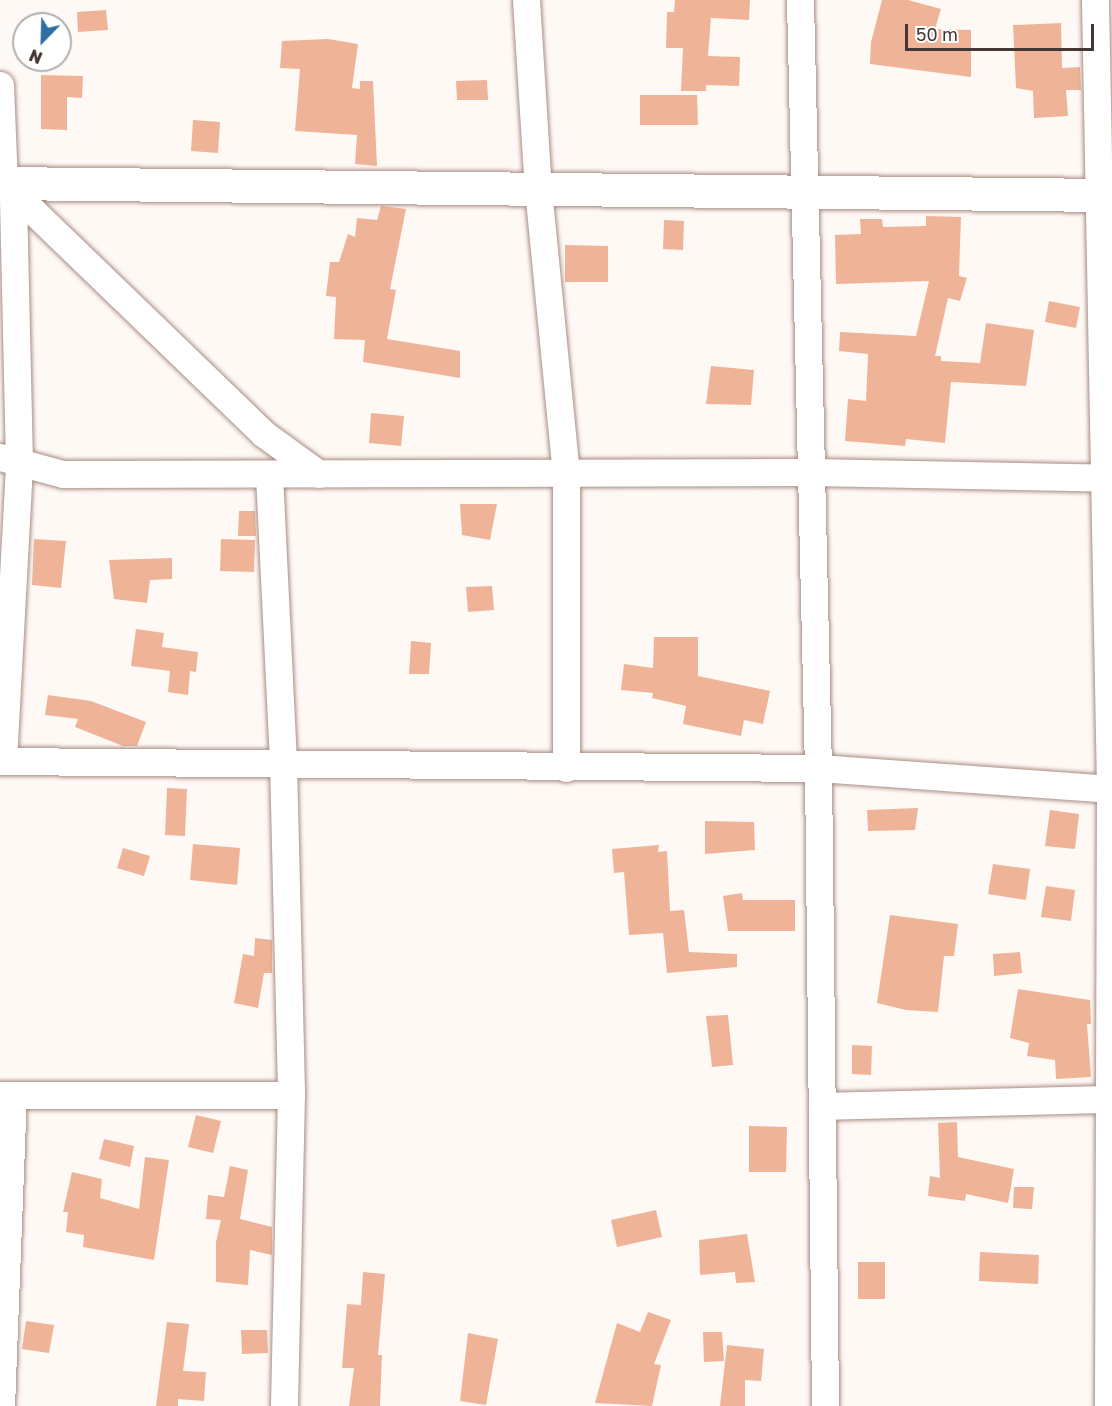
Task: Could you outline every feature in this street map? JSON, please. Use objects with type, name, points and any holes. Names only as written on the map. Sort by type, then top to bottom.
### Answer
[{"type":"street","points":[[526,0],[538,189],[566,473],[566,768]]},
{"type":"street","points":[[800,0],[818,768],[825,1406]]},
{"type":"street","points":[[1095,0],[1105,195],[1111,789],[1108,1406]]},
{"type":"street","points":[[0,85],[6,186],[10,460],[1,761],[566,768],[818,768],[1111,789]]},
{"type":"street","points":[[6,186],[1105,195]]},
{"type":"street","points":[[6,186],[264,434],[319,474]]},
{"type":"street","points":[[10,460],[63,474],[811,472],[1108,478]]},
{"type":"street","points":[[269,475],[282,763],[291,1095],[284,1406]]},
{"type":"street","points":[[1,1406],[7,1095],[291,1095]]},
{"type":"street","points":[[822,1106],[1111,1099]]},
{"type":"building","points":[[675,0],[750,0],[749,20],[711,18],[708,56],[740,57],[739,86],[706,85],[706,91],[681,91],[683,48],[666,48],[667,12],[674,12]]},
{"type":"building","points":[[882,0],[908,0],[941,9],[935,29],[971,30],[971,77],[870,64],[871,42]]},
{"type":"building","points":[[106,10],[108,30],[78,32],[77,12]]},
{"type":"building","points":[[1061,23],[1062,68],[1080,67],[1081,90],[1066,90],[1068,116],[1034,118],[1033,91],[1016,88],[1013,25]]},
{"type":"building","points":[[328,39],[358,44],[352,88],[360,89],[360,81],[373,81],[377,166],[355,164],[357,135],[295,131],[300,69],[280,68],[282,41]]},
{"type":"building","points":[[41,75],[83,76],[82,98],[67,97],[67,130],[41,129]]},
{"type":"building","points":[[487,80],[488,100],[457,100],[456,81]]},
{"type":"building","points":[[640,95],[697,95],[698,125],[640,125]]},
{"type":"building","points":[[193,120],[220,122],[218,153],[191,151]]},
{"type":"building","points":[[381,206],[406,209],[390,289],[396,290],[387,339],[460,351],[460,378],[363,362],[365,340],[334,339],[336,297],[326,296],[330,262],[339,262],[348,234],[355,237],[357,218],[377,220]]},
{"type":"building","points":[[926,216],[961,217],[959,276],[967,278],[960,301],[948,298],[935,356],[941,356],[941,361],[980,363],[986,323],[1034,330],[1026,386],[951,382],[945,443],[906,439],[905,446],[845,441],[848,399],[866,401],[868,354],[839,351],[840,332],[916,336],[929,281],[836,284],[835,235],[861,234],[860,219],[882,219],[883,227],[926,226]]},
{"type":"building","points":[[664,220],[684,221],[683,250],[663,249]]},
{"type":"building","points":[[565,245],[608,246],[608,282],[565,282]]},
{"type":"building","points":[[1049,301],[1080,307],[1076,328],[1045,322]]},
{"type":"building","points":[[711,366],[754,370],[751,405],[706,404]]},
{"type":"building","points":[[371,413],[404,416],[401,446],[369,443]]},
{"type":"building","points":[[460,504],[497,504],[490,540],[462,535]]},
{"type":"building","points":[[239,511],[255,511],[256,536],[238,536]]},
{"type":"building","points":[[34,539],[66,541],[61,588],[32,585]]},
{"type":"building","points":[[221,539],[255,540],[254,572],[220,571]]},
{"type":"building","points":[[172,558],[172,579],[150,580],[147,603],[114,599],[109,560]]},
{"type":"building","points":[[492,586],[494,610],[468,612],[466,587]]},
{"type":"building","points":[[136,629],[164,633],[162,647],[198,652],[196,672],[190,671],[188,695],[168,692],[170,671],[131,666]]},
{"type":"building","points":[[654,637],[698,637],[698,676],[770,691],[763,724],[744,720],[741,736],[683,724],[686,706],[652,698],[653,693],[621,690],[624,664],[653,668]]},
{"type":"building","points":[[411,641],[431,643],[429,674],[409,674]]},
{"type":"building","points":[[48,695],[91,701],[146,722],[137,746],[123,746],[75,727],[78,719],[45,715]]},
{"type":"building","points":[[167,788],[187,789],[185,836],[165,835]]},
{"type":"building","points":[[918,808],[915,830],[868,831],[867,810]]},
{"type":"building","points":[[1050,810],[1079,814],[1075,849],[1045,846]]},
{"type":"building","points":[[705,821],[754,822],[755,850],[705,854]]},
{"type":"building","points":[[193,844],[240,848],[237,885],[190,880]]},
{"type":"building","points":[[659,845],[658,852],[667,851],[670,911],[684,910],[689,952],[737,954],[737,967],[667,973],[663,933],[629,935],[624,872],[614,873],[612,849]]},
{"type":"building","points":[[123,848],[150,856],[144,876],[117,868]]},
{"type":"building","points":[[993,864],[1030,869],[1026,900],[988,894]]},
{"type":"building","points":[[1046,886],[1075,890],[1071,921],[1041,917]]},
{"type":"building","points":[[742,893],[743,900],[795,900],[795,931],[728,931],[723,896]]},
{"type":"building","points":[[890,915],[958,924],[954,956],[944,956],[938,1012],[906,1010],[877,1003]]},
{"type":"building","points":[[255,938],[272,940],[272,973],[264,973],[258,1008],[234,1003],[243,954],[254,956]]},
{"type":"building","points":[[1020,952],[1022,973],[994,976],[993,954]]},
{"type":"building","points":[[1018,989],[1090,1000],[1091,1024],[1087,1024],[1091,1077],[1056,1079],[1055,1060],[1027,1056],[1029,1043],[1010,1038]]},
{"type":"building","points":[[728,1015],[733,1065],[712,1067],[706,1016]]},
{"type":"building","points":[[852,1045],[872,1046],[871,1075],[852,1074]]},
{"type":"building","points":[[196,1115],[221,1121],[213,1153],[188,1147]]},
{"type":"building","points":[[957,1122],[958,1157],[1014,1169],[1008,1203],[966,1194],[965,1201],[928,1196],[930,1176],[940,1178],[938,1123]]},
{"type":"building","points":[[749,1126],[787,1127],[786,1172],[749,1172]]},
{"type":"building","points":[[104,1139],[134,1146],[130,1167],[99,1159]]},
{"type":"building","points":[[145,1157],[169,1160],[154,1260],[83,1247],[84,1235],[66,1232],[68,1212],[63,1212],[72,1172],[102,1179],[100,1198],[139,1209]]},
{"type":"building","points":[[230,1166],[248,1170],[240,1219],[272,1227],[272,1255],[250,1250],[248,1285],[216,1282],[216,1242],[221,1220],[206,1219],[208,1195],[224,1197]]},
{"type":"building","points":[[1014,1187],[1034,1187],[1032,1209],[1013,1208]]},
{"type":"building","points":[[656,1210],[662,1237],[617,1247],[611,1220]]},
{"type":"building","points":[[747,1234],[755,1282],[736,1283],[735,1272],[700,1275],[699,1240]]},
{"type":"building","points":[[980,1252],[1039,1255],[1038,1284],[979,1281]]},
{"type":"building","points":[[858,1262],[885,1262],[885,1299],[858,1299]]},
{"type":"building","points":[[363,1272],[385,1274],[378,1355],[382,1355],[380,1406],[349,1406],[354,1368],[342,1368],[347,1304],[361,1305]]},
{"type":"building","points":[[648,1312],[671,1320],[654,1364],[661,1365],[652,1406],[595,1403],[617,1323],[640,1332]]},
{"type":"building","points":[[26,1321],[54,1325],[49,1353],[22,1349]]},
{"type":"building","points":[[167,1322],[189,1324],[183,1371],[206,1372],[204,1401],[178,1399],[178,1406],[156,1406]]},
{"type":"building","points":[[241,1330],[267,1330],[268,1353],[242,1354]]},
{"type":"building","points":[[703,1332],[722,1332],[724,1361],[704,1362]]},
{"type":"building","points":[[468,1333],[498,1339],[486,1405],[460,1401]]},
{"type":"building","points":[[727,1345],[764,1349],[761,1381],[745,1380],[745,1406],[720,1406]]}]
